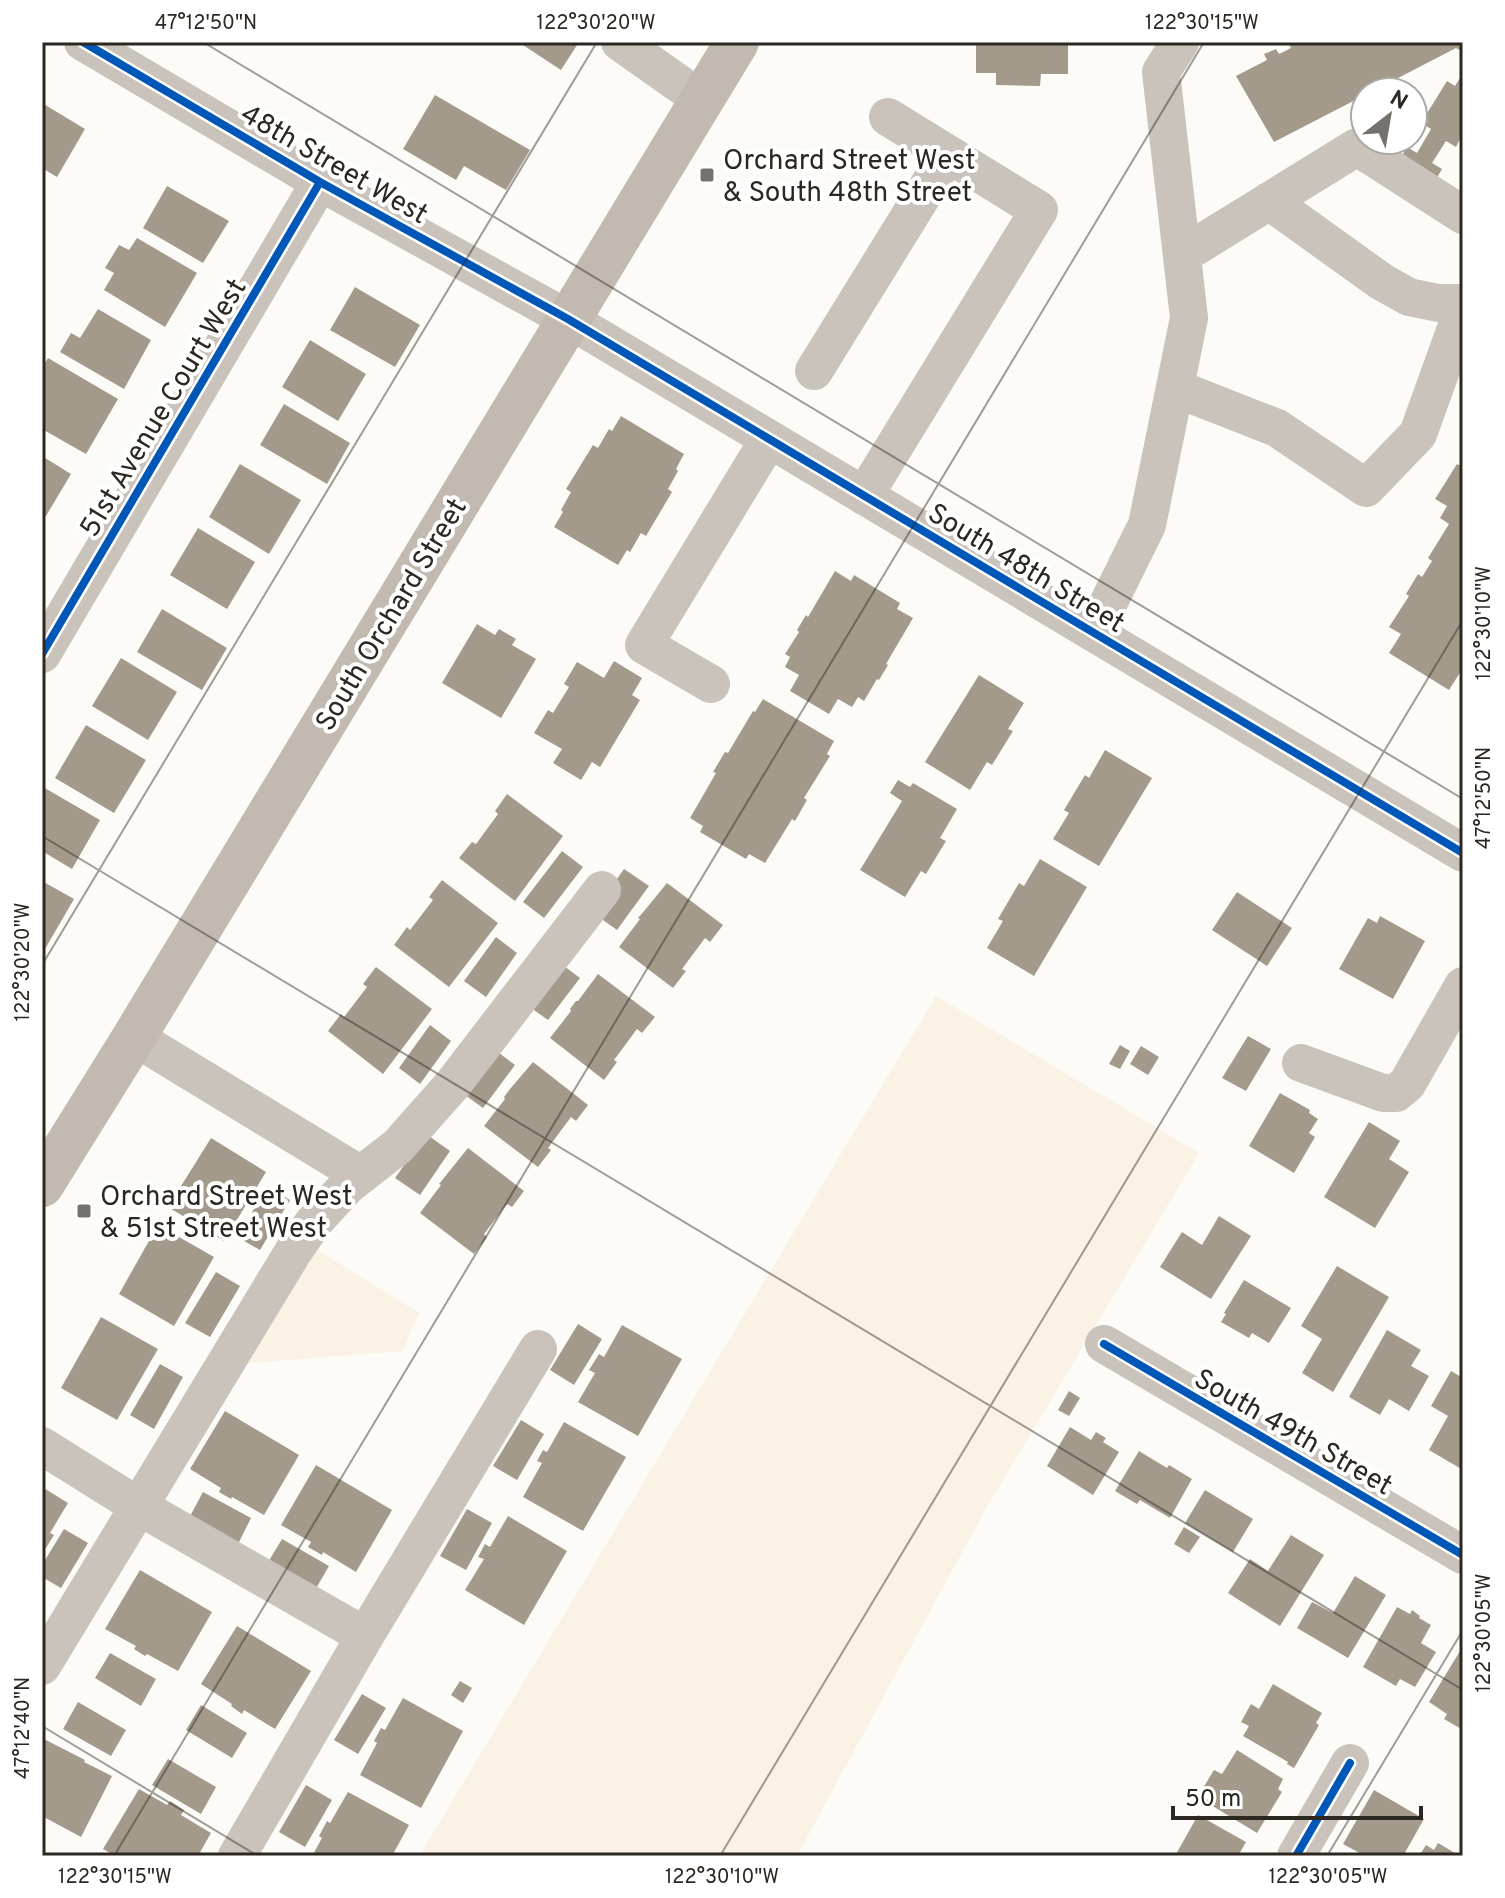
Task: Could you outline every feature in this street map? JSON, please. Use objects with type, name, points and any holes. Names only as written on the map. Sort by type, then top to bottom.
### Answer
[{"type":"main road","name":"South Orchard Street","points":[[42,1185],[737,42]]},
{"type":"street","name":"48th Street West","points":[[83,42],[320,182],[568,319]]},
{"type":"street","points":[[620,42],[702,100]]},
{"type":"street","points":[[1094,632],[1147,525],[1189,318],[1161,72],[1180,42]]},
{"type":"street","points":[[864,496],[1039,210],[888,117]]},
{"type":"street","points":[[1182,255],[1357,147],[1463,215]]},
{"type":"street","points":[[814,371],[948,154]]},
{"type":"street","name":"51st Avenue Court West","points":[[42,654],[320,182]]},
{"type":"street","points":[[1175,388],[1277,428],[1366,488],[1418,434],[1463,306],[1409,297],[1382,282],[1269,201]]},
{"type":"street","name":"South 48th Street","points":[[568,319],[1463,853]]},
{"type":"street","points":[[711,684],[644,645],[769,439]]},
{"type":"street","points":[[42,1666],[313,1223],[348,1185],[398,1146],[453,1084],[602,890]]},
{"type":"street","points":[[1301,1063],[1383,1093],[1396,1093],[1407,1084],[1463,986]]},
{"type":"street","points":[[134,1037],[361,1175]]},
{"type":"street","name":"South 49th Street","points":[[1104,1344],[1463,1555]]},
{"type":"street","points":[[237,1856],[538,1349]]},
{"type":"street","points":[[42,1446],[138,1506],[365,1636]]},
{"type":"street","points":[[1296,1856],[1350,1763]]},
{"type":"shaded area","points":[[936,996],[1199,1153],[988,1505],[797,1856],[419,1856]]},
{"type":"shaded area","points":[[310,1245],[419,1313],[403,1351],[238,1364]]},
{"type":"building","points":[[525,42],[579,42],[561,70],[523,45]]},
{"type":"building","points":[[976,42],[1068,42],[1068,74],[1041,74],[1040,86],[996,85],[996,73],[976,73]]},
{"type":"building","points":[[1288,42],[1463,42],[1463,52],[1456,48],[1402,76],[1349,76],[1349,103],[1274,142],[1236,76],[1267,60],[1264,54],[1276,49],[1279,54],[1291,48]]},
{"type":"building","points":[[1463,73],[1463,140],[1460,139],[1456,147],[1446,141],[1432,163],[1442,169],[1431,188],[1396,166],[1402,156],[1429,156],[1429,110],[1447,81],[1455,86]]},
{"type":"building","points":[[435,95],[530,150],[506,190],[464,166],[456,180],[403,149]]},
{"type":"building","points":[[42,103],[85,129],[57,177],[42,168]]},
{"type":"building","points":[[167,186],[229,221],[203,263],[143,228]]},
{"type":"building","points":[[137,238],[197,273],[165,327],[104,290],[114,273],[105,268],[119,245],[129,250]]},
{"type":"building","points":[[355,287],[420,325],[395,367],[330,330]]},
{"type":"building","points":[[98,309],[151,340],[124,389],[60,352],[71,333],[80,338]]},
{"type":"building","points":[[310,340],[366,374],[338,421],[282,387]]},
{"type":"building","points":[[48,358],[118,399],[86,454],[42,429],[42,368]]},
{"type":"building","points":[[284,404],[350,443],[327,484],[260,445]]},
{"type":"building","points":[[621,416],[684,454],[668,489],[672,492],[646,536],[641,533],[618,565],[554,527],[571,492],[566,489],[593,445],[598,448]]},
{"type":"building","points":[[42,456],[71,474],[46,516],[42,514]]},
{"type":"building","points":[[240,464],[301,500],[269,554],[209,517]]},
{"type":"building","points":[[1457,464],[1463,467],[1463,668],[1449,690],[1389,653],[1401,634],[1389,627],[1409,596],[1406,594],[1418,574],[1422,577],[1432,561],[1428,558],[1449,524],[1440,518],[1447,506],[1435,499]]},
{"type":"building","points":[[198,528],[255,562],[227,609],[170,575]]},
{"type":"building","points":[[835,571],[851,581],[854,575],[900,603],[897,609],[913,618],[864,701],[858,697],[852,707],[838,699],[829,714],[790,691],[799,675],[785,667],[790,657],[785,654]]},
{"type":"building","points":[[162,609],[227,648],[202,690],[137,652]]},
{"type":"building","points":[[477,624],[495,635],[499,629],[516,639],[512,645],[536,659],[501,718],[442,683]]},
{"type":"building","points":[[121,658],[177,692],[148,740],[92,706]]},
{"type":"building","points":[[614,661],[642,678],[632,695],[640,700],[600,767],[592,762],[581,780],[553,763],[562,749],[534,733],[548,710],[553,713],[569,687],[564,684],[577,662],[604,678]]},
{"type":"building","points":[[979,675],[1024,703],[1008,729],[1013,731],[992,765],[987,762],[970,790],[925,762]]},
{"type":"building","points":[[763,699],[834,741],[827,754],[830,756],[804,798],[807,800],[765,863],[749,854],[746,859],[700,832],[703,826],[690,818],[725,752],[728,753]]},
{"type":"building","points":[[86,725],[146,760],[114,813],[55,778]]},
{"type":"building","points":[[1105,750],[1152,778],[1099,866],[1053,839],[1069,813],[1064,810],[1085,775],[1089,778]]},
{"type":"building","points":[[898,780],[910,787],[913,783],[957,809],[940,838],[946,841],[926,874],[921,871],[905,897],[860,870],[902,801],[890,793]]},
{"type":"building","points":[[43,787],[100,820],[72,869],[42,851]]},
{"type":"building","points":[[507,794],[563,836],[515,901],[459,858],[472,842],[476,844],[498,814],[495,811]]},
{"type":"building","points":[[562,851],[583,867],[544,918],[523,902]]},
{"type":"building","points":[[1040,859],[1087,887],[1034,976],[987,948],[1003,921],[998,919],[1019,883],[1024,886]]},
{"type":"building","points":[[624,869],[649,886],[617,930],[593,913]]},
{"type":"building","points":[[442,880],[498,923],[449,987],[394,945],[433,900],[429,897]]},
{"type":"building","points":[[42,881],[74,899],[45,949],[42,947]]},
{"type":"building","points":[[667,883],[723,925],[710,942],[705,938],[682,969],[686,971],[673,988],[619,947]]},
{"type":"building","points":[[1237,892],[1292,928],[1267,966],[1212,930]]},
{"type":"building","points":[[1380,916],[1425,941],[1393,999],[1339,969],[1368,918],[1377,923]]},
{"type":"building","points":[[496,937],[517,953],[486,997],[464,981]]},
{"type":"building","points":[[556,960],[580,978],[548,1020],[524,1003]]},
{"type":"building","points":[[376,967],[432,1009],[383,1074],[328,1031],[341,1014],[344,1017],[367,987],[363,984]]},
{"type":"building","points":[[598,974],[655,1017],[642,1033],[637,1029],[614,1060],[617,1062],[604,1080],[550,1038]]},
{"type":"building","points":[[430,1025],[451,1041],[420,1084],[399,1068]]},
{"type":"building","points":[[1248,1036],[1271,1049],[1246,1091],[1222,1078]]},
{"type":"building","points":[[1120,1045],[1130,1051],[1120,1069],[1109,1064]]},
{"type":"building","points":[[490,1046],[515,1065],[483,1108],[458,1090]]},
{"type":"building","points":[[1141,1046],[1159,1057],[1148,1075],[1130,1064]]},
{"type":"building","points":[[533,1062],[588,1105],[576,1121],[571,1117],[538,1167],[484,1126]]},
{"type":"building","points":[[1280,1093],[1310,1110],[1309,1113],[1318,1119],[1309,1133],[1315,1137],[1294,1173],[1249,1146]]},
{"type":"building","points":[[1369,1122],[1400,1141],[1389,1159],[1409,1172],[1375,1228],[1324,1197]]},
{"type":"building","points":[[426,1134],[450,1151],[420,1195],[395,1178]]},
{"type":"building","points":[[211,1138],[266,1172],[224,1241],[168,1207]]},
{"type":"building","points":[[468,1148],[524,1191],[512,1207],[507,1204],[484,1234],[487,1237],[474,1254],[420,1213]]},
{"type":"building","points":[[268,1186],[290,1200],[260,1250],[237,1237]]},
{"type":"building","points":[[1219,1216],[1251,1236],[1211,1299],[1160,1267],[1182,1232],[1202,1245]]},
{"type":"building","points":[[158,1225],[214,1257],[174,1326],[119,1294]]},
{"type":"building","points":[[1337,1266],[1389,1297],[1333,1392],[1302,1373],[1322,1339],[1301,1326]]},
{"type":"building","points":[[216,1272],[240,1286],[210,1337],[185,1323]]},
{"type":"building","points":[[1244,1280],[1291,1308],[1269,1343],[1252,1333],[1249,1338],[1221,1322]]},
{"type":"building","points":[[101,1317],[158,1349],[117,1420],[61,1388]]},
{"type":"building","points":[[578,1324],[602,1339],[574,1385],[550,1370]]},
{"type":"building","points":[[622,1325],[682,1359],[638,1436],[578,1402],[595,1373],[589,1370],[599,1354],[604,1357]]},
{"type":"building","points":[[1387,1330],[1421,1350],[1411,1366],[1429,1376],[1409,1411],[1389,1399],[1380,1415],[1349,1397]]},
{"type":"building","points":[[160,1364],[183,1377],[154,1429],[130,1415]]},
{"type":"building","points":[[1451,1371],[1463,1378],[1463,1470],[1429,1450],[1448,1416],[1431,1406]]},
{"type":"building","points":[[1069,1391],[1080,1398],[1069,1416],[1058,1410]]},
{"type":"building","points":[[225,1411],[299,1455],[264,1515],[219,1492],[221,1488],[190,1469]]},
{"type":"building","points":[[521,1420],[544,1434],[517,1480],[493,1466]]},
{"type":"building","points":[[564,1422],[626,1457],[583,1531],[523,1497],[542,1463],[537,1461],[543,1450],[547,1452]]},
{"type":"building","points":[[1070,1427],[1091,1440],[1096,1432],[1106,1438],[1103,1442],[1119,1452],[1093,1495],[1047,1466]]},
{"type":"building","points":[[1139,1451],[1192,1479],[1170,1518],[1140,1500],[1137,1504],[1115,1491]]},
{"type":"building","points":[[316,1465],[392,1510],[356,1572],[323,1552],[322,1555],[308,1547],[311,1542],[281,1525]]},
{"type":"building","points":[[42,1487],[68,1503],[50,1533],[54,1535],[46,1548],[42,1546]]},
{"type":"building","points":[[1205,1490],[1253,1519],[1233,1552],[1185,1523]]},
{"type":"building","points":[[203,1492],[251,1518],[238,1544],[189,1518]]},
{"type":"building","points":[[467,1509],[492,1523],[466,1570],[440,1556]]},
{"type":"building","points":[[508,1516],[567,1551],[524,1625],[465,1590],[484,1559],[478,1557],[485,1544],[490,1547]]},
{"type":"building","points":[[1184,1527],[1200,1537],[1189,1553],[1174,1544]]},
{"type":"building","points":[[64,1529],[88,1543],[61,1588],[42,1577],[42,1565]]},
{"type":"building","points":[[1291,1535],[1324,1555],[1280,1626],[1228,1593],[1250,1559],[1268,1571]]},
{"type":"building","points":[[282,1539],[329,1566],[314,1592],[267,1564]]},
{"type":"building","points":[[140,1570],[212,1612],[178,1671],[147,1654],[145,1656],[134,1649],[136,1646],[105,1629]]},
{"type":"building","points":[[1355,1576],[1386,1595],[1348,1658],[1297,1628],[1312,1602],[1333,1613]]},
{"type":"building","points":[[1397,1607],[1410,1614],[1412,1610],[1431,1625],[1421,1643],[1436,1652],[1415,1687],[1400,1679],[1396,1686],[1363,1667]]},
{"type":"building","points":[[237,1626],[311,1671],[275,1729],[244,1710],[242,1714],[201,1684]]},
{"type":"building","points":[[1460,1651],[1463,1653],[1463,1730],[1444,1719],[1447,1714],[1429,1702]]},
{"type":"building","points":[[110,1653],[156,1679],[141,1706],[95,1678]]},
{"type":"building","points":[[460,1681],[472,1688],[463,1703],[451,1695]]},
{"type":"building","points":[[1273,1684],[1322,1713],[1316,1723],[1319,1725],[1294,1768],[1243,1736],[1249,1726],[1241,1722],[1251,1704],[1259,1709]]},
{"type":"building","points":[[362,1694],[386,1708],[358,1754],[334,1740]]},
{"type":"building","points":[[403,1698],[463,1731],[421,1808],[360,1775],[377,1743],[374,1741],[381,1728],[385,1730]]},
{"type":"building","points":[[78,1702],[126,1730],[111,1756],[63,1729]]},
{"type":"building","points":[[201,1705],[247,1733],[232,1758],[186,1730]]},
{"type":"building","points":[[42,1738],[112,1776],[81,1837],[42,1816]]},
{"type":"building","points":[[1237,1750],[1283,1779],[1278,1789],[1282,1792],[1257,1833],[1206,1802],[1211,1794],[1203,1788],[1214,1770],[1222,1774]]},
{"type":"building","points":[[168,1759],[216,1787],[201,1814],[152,1785]]},
{"type":"building","points":[[306,1785],[332,1800],[305,1847],[279,1832]]},
{"type":"building","points":[[139,1789],[167,1805],[170,1801],[184,1810],[181,1815],[211,1833],[198,1856],[115,1856],[103,1849]]},
{"type":"building","points":[[1374,1790],[1424,1819],[1403,1856],[1365,1856],[1343,1844]]},
{"type":"building","points":[[348,1792],[409,1825],[392,1856],[312,1856],[327,1821],[330,1823]]},
{"type":"building","points":[[1198,1815],[1246,1842],[1238,1856],[1175,1856]]},
{"type":"building","points":[[1438,1843],[1460,1856],[1419,1856],[1426,1845],[1434,1850]]},
{"type":"cycle path","points":[[83,42],[320,182],[568,319],[1463,853]]},
{"type":"cycle path","points":[[42,654],[320,182]]},
{"type":"cycle path","points":[[1104,1344],[1463,1555]]},
{"type":"cycle path","points":[[1296,1856],[1350,1763]]},
{"type":"place","name":"Orchard Street West & South 48th Street","points":[[707,175]]},
{"type":"place","name":"Orchard Street West & 51st Street West","points":[[84,1211]]}]
